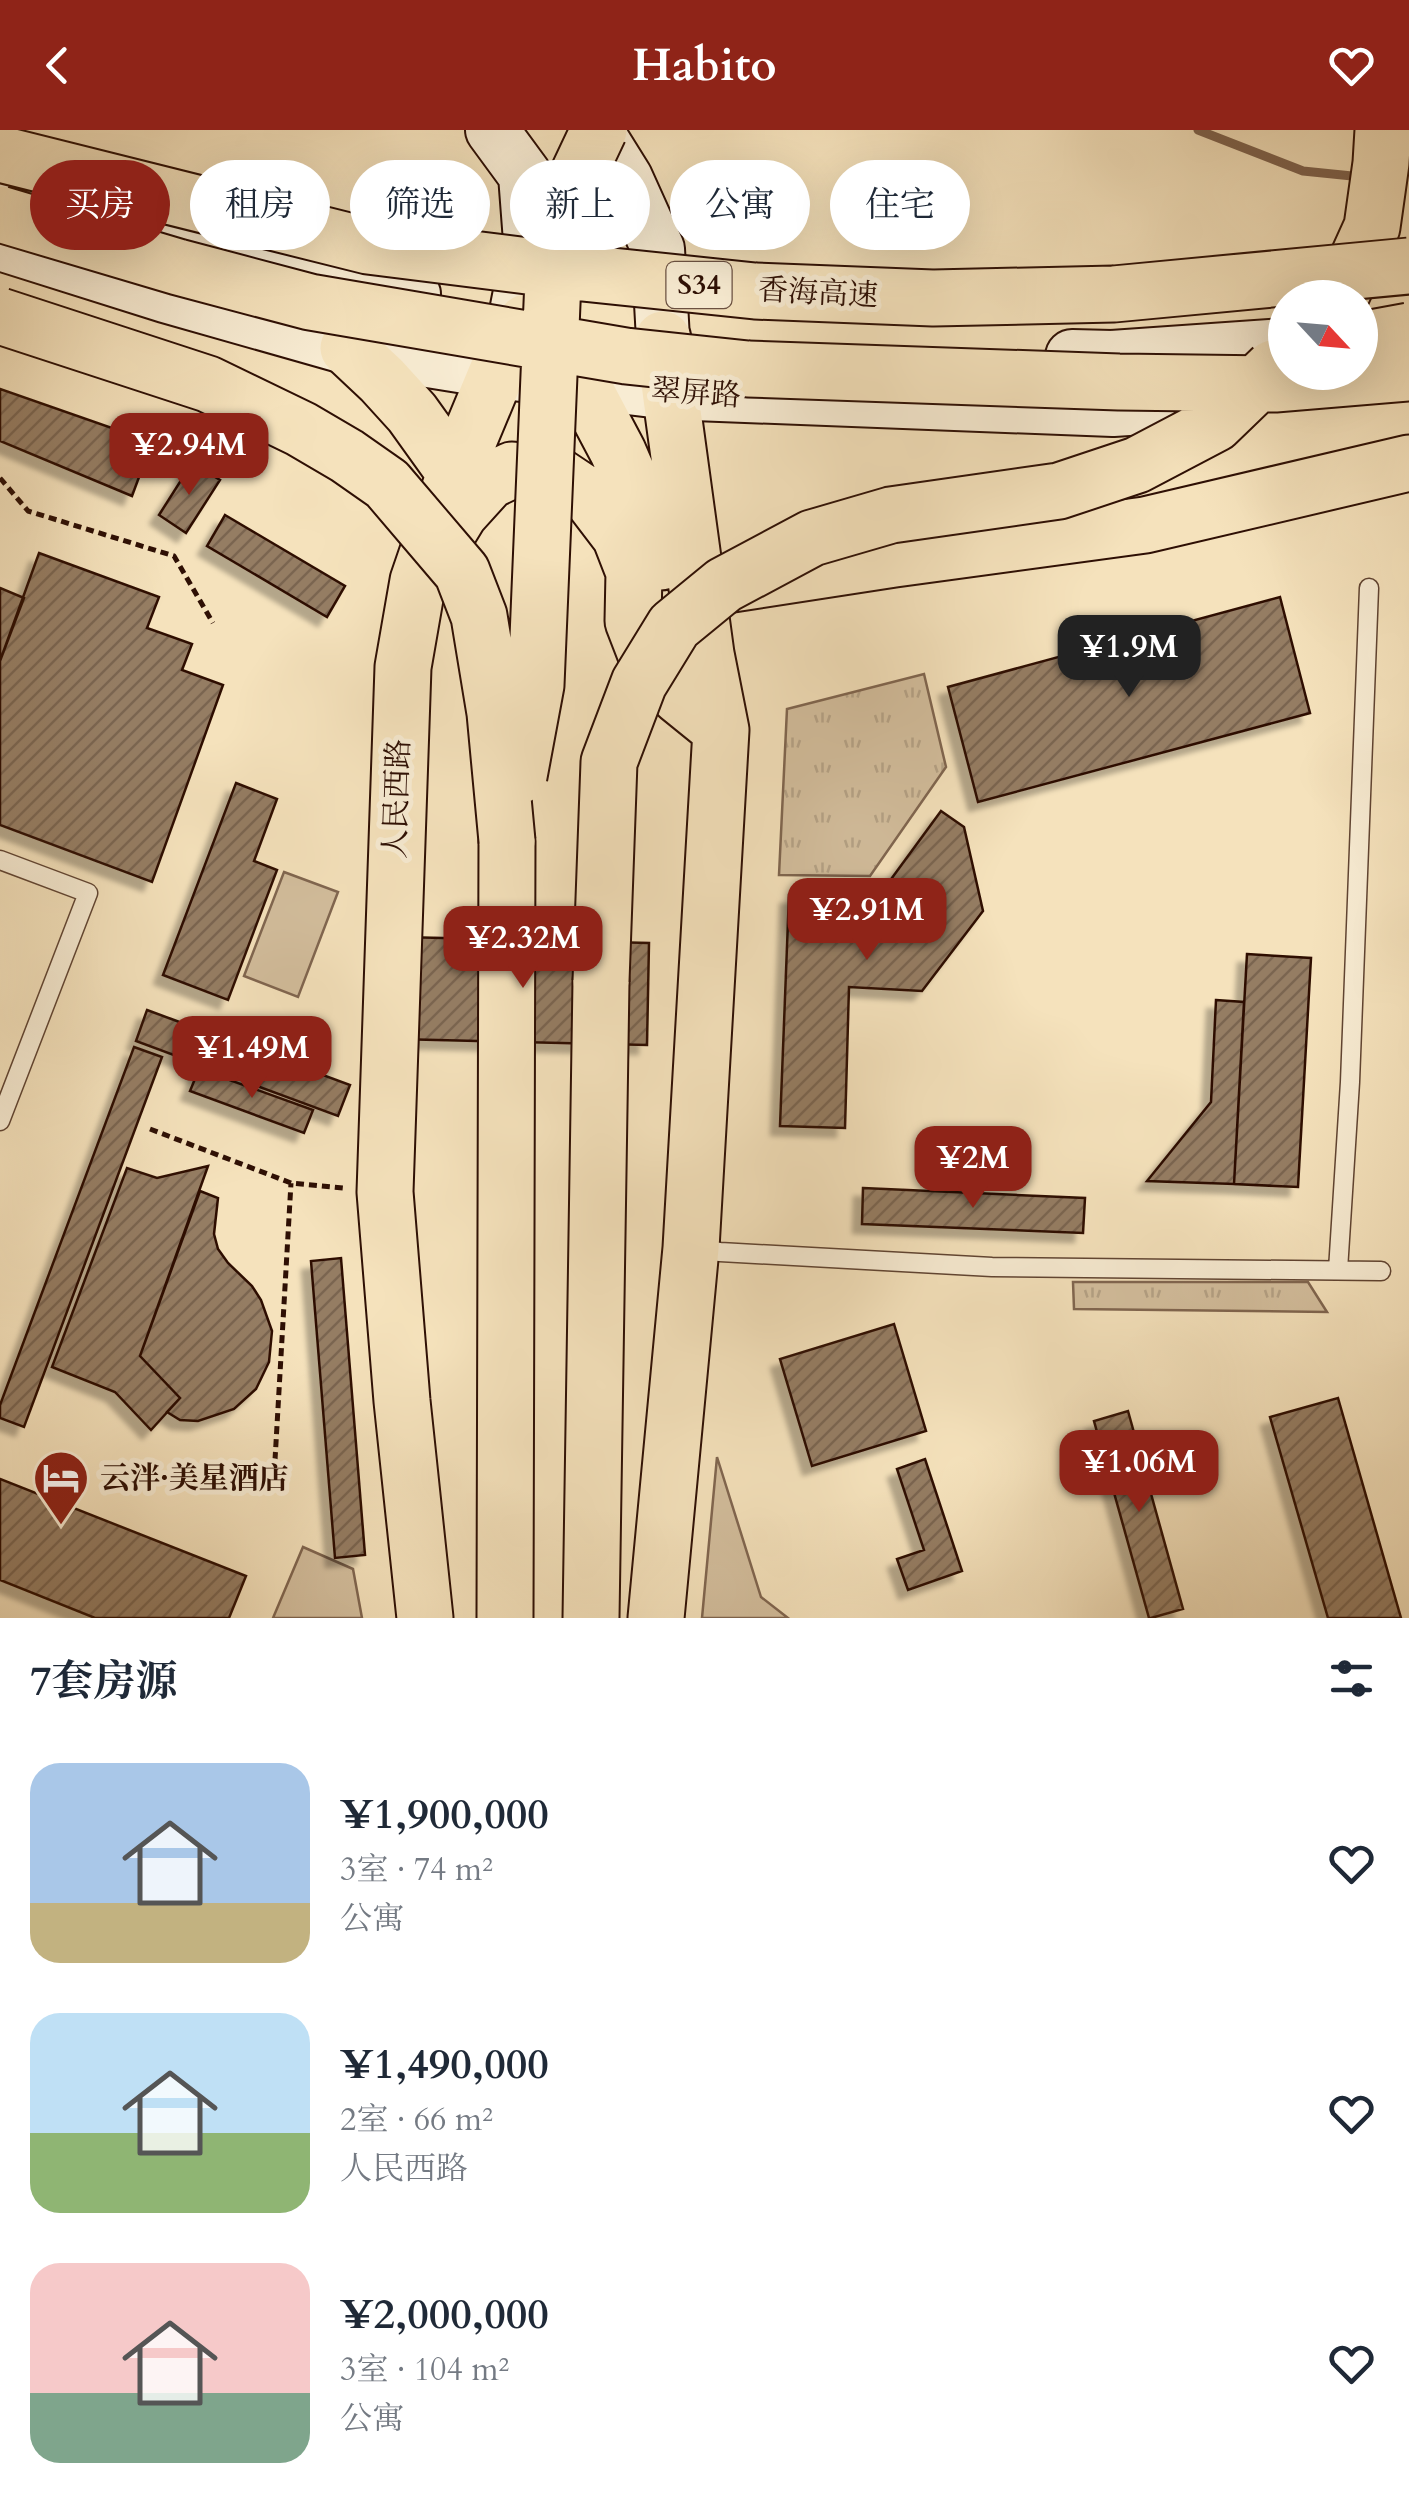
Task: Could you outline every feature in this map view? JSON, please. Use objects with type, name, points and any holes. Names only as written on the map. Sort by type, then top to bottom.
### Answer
[{"type":"main road","name":"人民西路","points":[[425,1618],[385,1192],[402,667],[418,581],[455,473],[498,372],[516,312],[530,241],[526,175],[492,130]]},
{"type":"main road","points":[[597,130],[626,178],[658,249],[670,393],[706,654],[721,730],[691,1248],[656,1618]]},
{"type":"main road","points":[[507,840],[536,685],[554,256],[565,202],[597,130]]},
{"type":"main road","points":[[1348,280],[1372,227],[1383,130]]},
{"type":"main road","name":"香海高速","points":[[0,154],[368,246],[756,291],[933,298],[1114,294],[1409,266]]},
{"type":"main road","points":[[0,180],[123,222],[362,285],[516,312],[581,382],[618,452],[688,626],[706,654]]},
{"type":"main road","points":[[0,214],[310,302],[626,356],[748,369],[1119,382],[1276,384],[1409,373]]},
{"type":"main road","name":"翠屏路","points":[[0,244],[348,348],[498,372],[670,393],[1112,410],[1409,386]]},
{"type":"main road","name":"翠屏路","points":[[516,312],[663,339],[841,354],[1112,357],[1268,346]]},
{"type":"main road","points":[[0,316],[208,384],[301,429],[387,484],[462,572],[479,616],[495,714],[507,840],[506,1613]]},
{"type":"main road","points":[[1378,337],[1409,333]]},
{"type":"main road","points":[[348,348],[412,414],[455,473]]},
{"type":"main road","points":[[1119,382],[1268,358]]},
{"type":"main road","points":[[590,1612],[600,981],[609,762],[640,682],[674,626],[724,585],[812,538],[891,516],[1059,491],[1137,465],[1215,424],[1268,372]]},
{"type":"main road","points":[[724,585],[1145,525],[1409,462]]},
{"type":"main road","points":[[418,581],[460,512],[489,481],[512,470],[558,476],[591,498],[620,536],[634,572],[633,621],[646,652],[679,696],[721,730]]},
{"type":"lane","points":[[1338,1270],[1350,1082],[1369,588]]},
{"type":"lane","points":[[0,860],[88,893],[0,1121]]},
{"type":"lane","points":[[691,1248],[992,1267],[1381,1271]]},
{"type":"path","points":[[0,478],[28,510],[174,556],[213,623]]},
{"type":"path","points":[[150,1130],[291,1183],[385,1192]]},
{"type":"path","points":[[276,1460],[291,1183]]},
{"type":"green space","points":[[924,674],[946,767],[870,876],[779,875],[787,709]]},
{"type":"green space","points":[[284,872],[338,892],[298,997],[244,976]]},
{"type":"green space","points":[[1073,1282],[1308,1282],[1327,1312],[1074,1309]]},
{"type":"green space","points":[[717,1457],[761,1597],[788,1618],[702,1618]]},
{"type":"green space","points":[[303,1547],[353,1569],[362,1618],[273,1618]]},
{"type":"building","points":[[0,389],[152,442],[132,496],[0,441]]},
{"type":"building","points":[[192,463],[220,480],[186,533],[159,515]]},
{"type":"building","points":[[225,515],[345,586],[327,617],[207,546]]},
{"type":"building","points":[[39,553],[159,597],[147,628],[192,644],[182,670],[223,685],[152,882],[0,825],[0,661]]},
{"type":"building","points":[[0,588],[24,598],[0,661]]},
{"type":"building","points":[[1280,597],[1310,713],[978,802],[948,687]]},
{"type":"building","points":[[236,783],[277,799],[254,861],[277,870],[228,1000],[163,975]]},
{"type":"building","points":[[941,811],[964,827],[983,911],[922,991],[849,987],[845,1128],[780,1126],[789,895],[878,897]]},
{"type":"building","points":[[401,937],[649,943],[647,1045],[397,1039]]},
{"type":"building","points":[[1247,954],[1311,958],[1298,1187],[1234,1184]]},
{"type":"building","points":[[1216,1000],[1244,1002],[1234,1184],[1147,1181],[1211,1102]]},
{"type":"building","points":[[147,1010],[350,1085],[338,1116],[136,1041]]},
{"type":"building","points":[[134,1047],[162,1057],[24,1427],[0,1418],[0,1405]]},
{"type":"building","points":[[199,1069],[313,1110],[304,1133],[190,1091]]},
{"type":"building","points":[[208,1166],[140,1356],[180,1398],[151,1430],[115,1392],[52,1367],[127,1168],[157,1178]]},
{"type":"building","points":[[863,1188],[1085,1198],[1083,1233],[862,1224]]},
{"type":"building","points":[[200,1191],[218,1198],[214,1234],[218,1249],[252,1286],[272,1331],[269,1362],[256,1389],[234,1409],[198,1421],[180,1420],[167,1412],[180,1398],[140,1356]]},
{"type":"building","points":[[341,1258],[365,1555],[335,1558],[311,1261]]},
{"type":"building","points":[[894,1324],[926,1431],[812,1466],[780,1359]]},
{"type":"building","points":[[1338,1398],[1401,1618],[1328,1618],[1270,1417]]},
{"type":"building","points":[[1128,1411],[1183,1609],[1151,1618],[1094,1421]]},
{"type":"building","points":[[925,1459],[962,1571],[908,1590],[897,1559],[924,1550],[897,1469]]},
{"type":"building","name":"云泮·美星酒店","points":[[0,1479],[246,1576],[229,1618],[95,1618],[0,1580]]},
{"type":"waterway","points":[[1198,130],[1303,171],[1362,177]]},
{"type":"place","name":"云泮·美星酒店","points":[[61,1527]]}]
